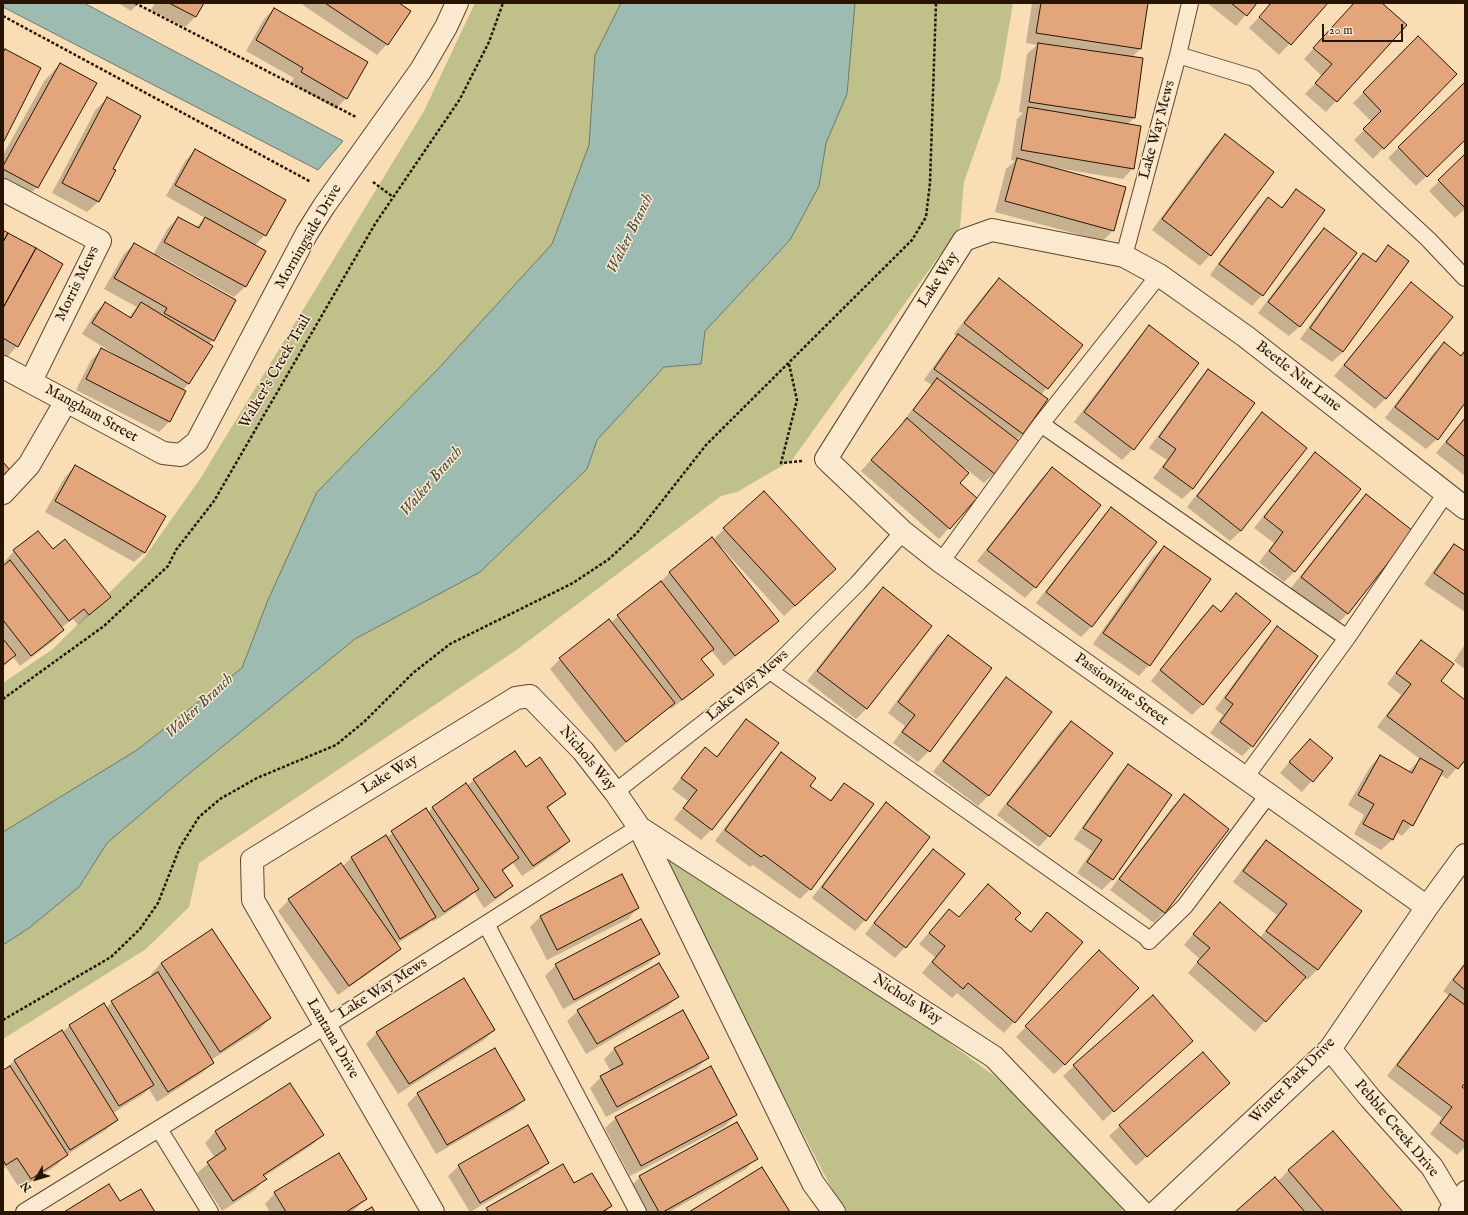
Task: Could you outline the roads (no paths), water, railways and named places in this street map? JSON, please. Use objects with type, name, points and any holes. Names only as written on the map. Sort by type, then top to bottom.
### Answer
[{"type":"street","name":"Morningside Drive","points":[[182,455],[197,442],[301,246],[324,206],[420,70],[446,28],[457,3]]},
{"type":"street","name":"Morris Mews","points":[[3,190],[100,241],[31,381]]},
{"type":"street","name":"Lake Way","points":[[826,459],[964,240],[992,230],[1124,256]]},
{"type":"street","name":"Beetle Nut Lane","points":[[1124,256],[1159,275],[1245,336],[1465,508]]},
{"type":"street","name":"Mangham Street","points":[[3,367],[163,453],[182,455]]},
{"type":"street","points":[[3,494],[29,464],[66,400]]},
{"type":"street","name":"Passionvine Street","points":[[826,459],[903,532],[941,562],[1244,779],[1427,907]]},
{"type":"street","name":"Lake Way","points":[[252,860],[516,698],[530,696]]},
{"type":"street","name":"Nichols Way","points":[[530,696],[583,751],[615,792],[639,827],[813,1183],[834,1212]]},
{"type":"street","name":"Nichols Way","points":[[639,827],[994,1056],[1142,1212]]},
{"type":"street","name":"Winter Park Drive","points":[[1156,1212],[1330,1049],[1427,907],[1465,855]]},
{"type":"street","name":"Lantana Drive","points":[[252,860],[253,900],[432,1212]]},
{"type":"street","name":"Pebble Creek Drive","points":[[1330,1049],[1370,1098],[1432,1167],[1456,1204]]},
{"type":"lane","name":"Lake Way Mews","points":[[1124,256],[1178,55],[1190,3]]},
{"type":"lane","points":[[1178,55],[1254,78],[1428,238],[1465,278]]},
{"type":"lane","points":[[941,562],[1041,424],[1159,275]]},
{"type":"lane","points":[[1041,424],[1347,638]]},
{"type":"lane","points":[[1244,779],[1347,638],[1446,494]]},
{"type":"lane","name":"Lake Way Mews","points":[[615,792],[770,671],[858,583],[903,532]]},
{"type":"lane","points":[[770,671],[1146,937],[1149,941],[1185,906],[1268,795]]},
{"type":"lane","name":"Lake Way Mews","points":[[24,1212],[325,1026],[639,827]]},
{"type":"lane","points":[[486,924],[638,1212]]},
{"type":"lane","points":[[159,1129],[210,1212]]},
{"type":"water","points":[[3,3],[84,3],[343,141],[318,170],[3,7]]},
{"type":"water","name":"Walker Branch","points":[[621,3],[855,3],[847,94],[826,143],[819,186],[790,240],[705,331],[701,364],[664,367],[597,440],[587,469],[480,572],[355,639],[180,781],[107,843],[79,887],[29,928],[3,945],[3,832],[137,750],[242,668],[268,600],[317,492],[438,369],[552,244],[589,145],[595,55]]}]
